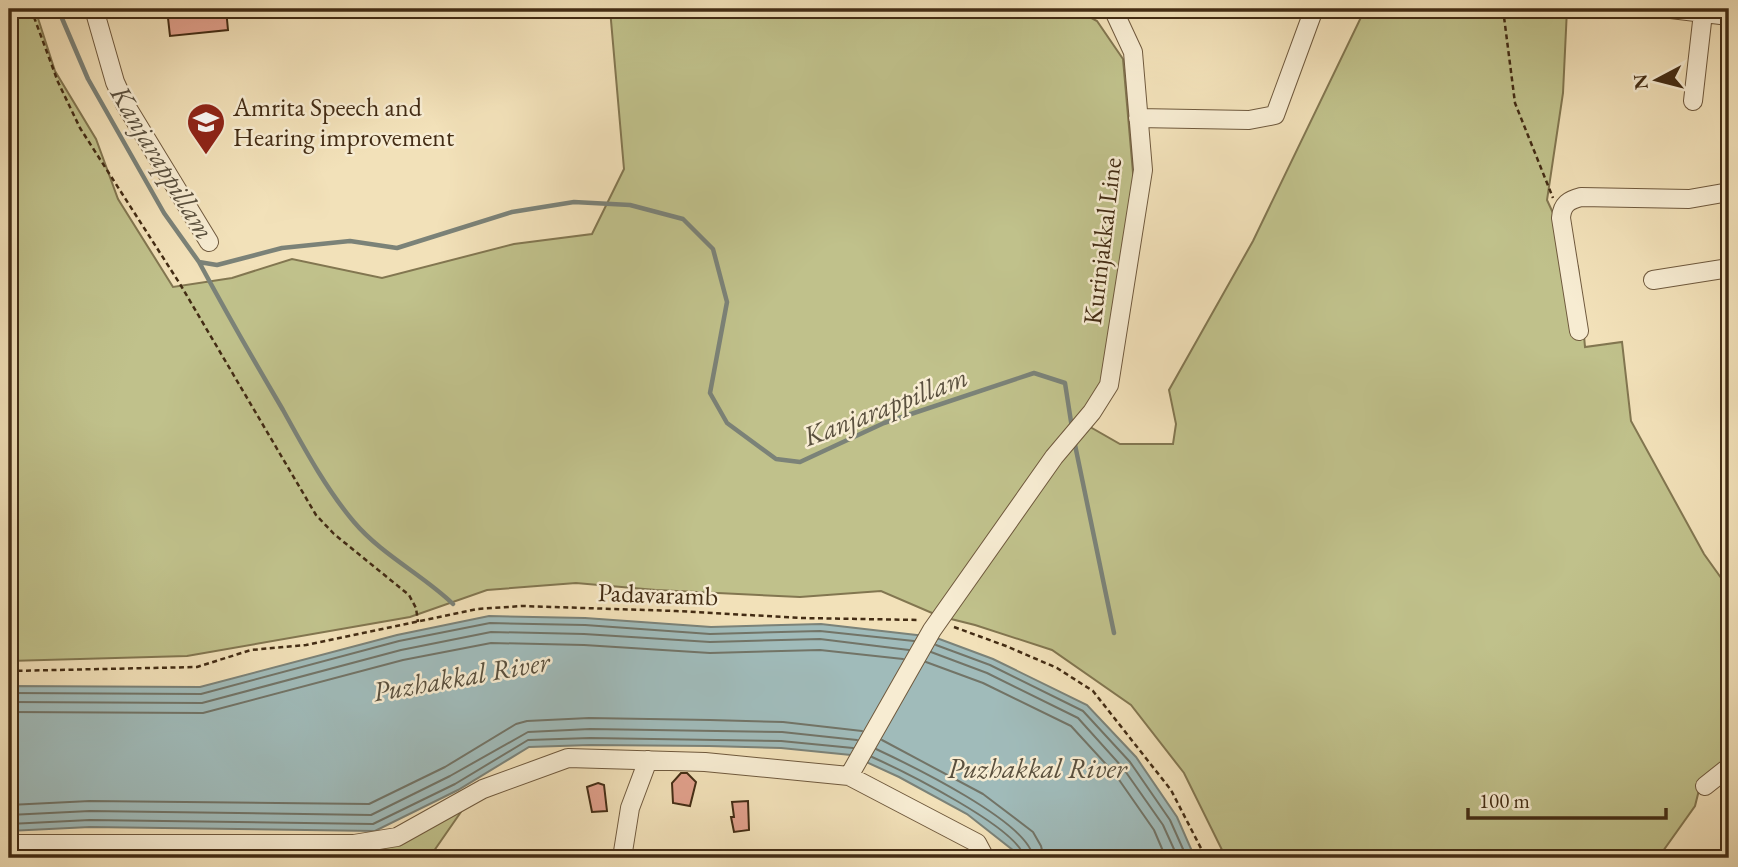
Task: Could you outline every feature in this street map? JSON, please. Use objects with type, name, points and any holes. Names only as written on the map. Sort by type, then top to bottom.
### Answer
[{"type":"street","points":[[93,9],[125,104],[209,242]]},
{"type":"street","name":"Kurinjakkal Line","points":[[854,770],[936,627],[1109,385],[1143,170],[1133,52],[1114,9]]},
{"type":"street","points":[[1138,118],[1248,120],[1275,115],[1314,9]]},
{"type":"street","points":[[1671,9],[1729,16]]},
{"type":"street","points":[[1693,102],[1703,13]]},
{"type":"street","points":[[1578,331],[1561,218],[1566,204],[1581,197],[1689,199],[1729,192]]},
{"type":"street","points":[[1653,280],[1729,268]]},
{"type":"street","points":[[9,844],[354,844],[397,837],[483,789],[568,758],[854,770],[977,843],[985,858]]},
{"type":"street","points":[[622,858],[630,808],[648,760]]},
{"type":"street","points":[[1705,786],[1729,767]]},
{"type":"path","points":[[31,9],[58,82],[80,128],[180,284],[316,515],[334,534],[409,595],[416,608],[418,622]]},
{"type":"path","points":[[1503,9],[1515,103],[1561,218]]},
{"type":"path","name":"Padavaramb","points":[[9,671],[197,667],[251,650],[306,645],[477,609],[522,606],[802,618],[907,618],[936,627],[972,633],[1057,668],[1093,691],[1171,790],[1206,858]]},
{"type":"green space","points":[[9,9],[35,9],[55,71],[96,139],[118,199],[173,287],[232,278],[292,259],[382,278],[514,244],[592,234],[624,169],[610,9],[1075,9],[1097,21],[1123,59],[1134,184],[1104,386],[1078,420],[1120,444],[1173,444],[1176,424],[1169,390],[1253,241],[1365,9],[1567,9],[1563,93],[1547,200],[1578,267],[1585,347],[1622,342],[1631,421],[1704,554],[1729,589],[1729,757],[1700,786],[1695,806],[1658,858],[1226,858],[1184,773],[1131,705],[1052,650],[939,616],[881,591],[800,597],[576,583],[487,590],[410,617],[187,656],[9,661]]},
{"type":"green space","points":[[463,809],[429,858],[9,858],[9,852],[121,854],[370,849]]},
{"type":"water","name":"Puzhakkal River","points":[[489,616],[585,618],[711,627],[821,624],[934,637],[993,659],[1087,705],[1136,757],[1177,817],[1195,858],[1019,858],[1014,851],[967,814],[899,777],[851,755],[781,748],[709,746],[529,747],[458,790],[375,831],[90,827],[9,831],[9,686],[200,687],[397,635]]},
{"type":"building","points":[[167,9],[226,9],[228,30],[170,36]]},
{"type":"building","points":[[681,773],[687,773],[696,782],[690,806],[673,803],[672,783]]},
{"type":"building","points":[[598,783],[604,785],[607,811],[592,812],[587,787]]},
{"type":"building","points":[[748,801],[749,830],[734,832],[732,802]]},
{"type":"waterway","name":"Kanjarappillam","points":[[58,9],[88,79],[164,213],[199,262],[217,265],[282,248],[350,241],[397,248],[512,212],[574,202],[630,205],[683,219],[713,249],[727,302],[710,393],[727,423],[776,459],[800,462],[884,423],[1034,373],[1065,383],[1072,428]]},
{"type":"waterway","points":[[199,262],[307,453],[344,509],[377,545],[453,604]]},
{"type":"waterway","name":"Kanjarappillam","points":[[1074,440],[1114,633]]},
{"type":"place","name":"Amrita Speech and Hearing improvement","points":[[206,156]]}]
